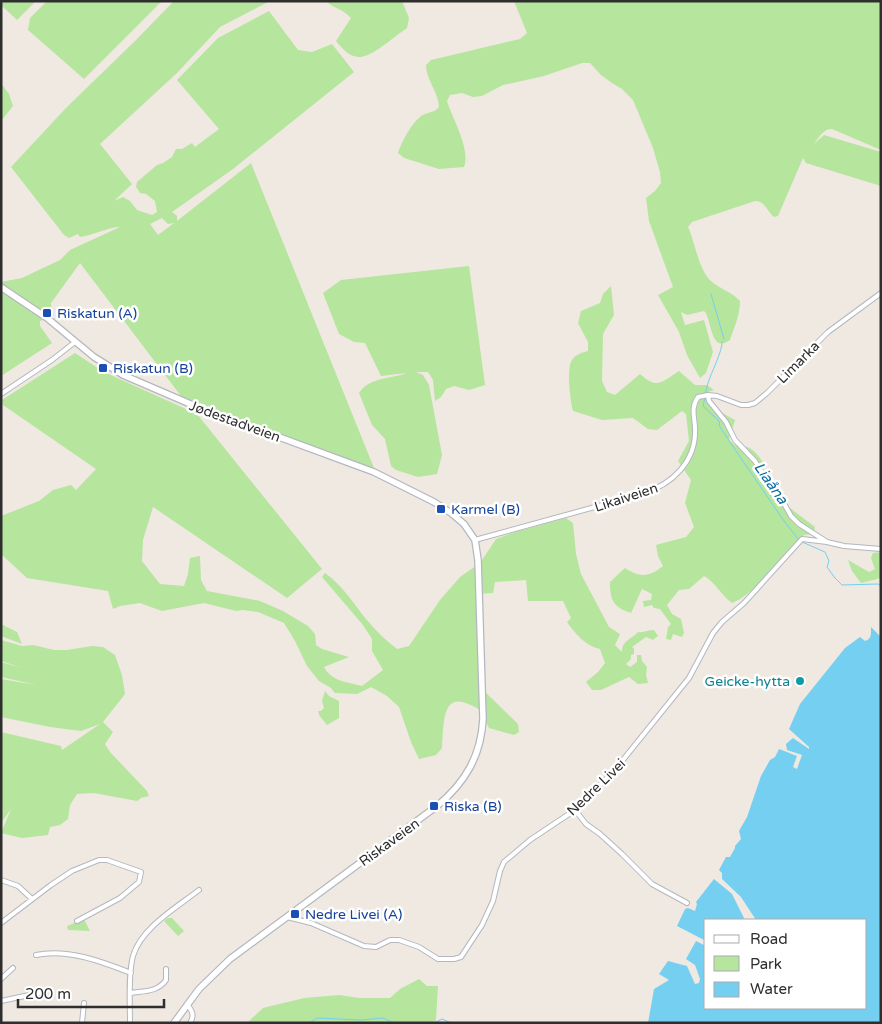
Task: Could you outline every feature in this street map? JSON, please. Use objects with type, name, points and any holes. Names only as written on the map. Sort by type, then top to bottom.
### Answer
[{"type":"main road","name":"Jødestadveien","points":[[1,287],[47,318],[75,342],[108,366],[148,387],[194,406],[365,468],[395,482],[450,513],[468,528],[475,540]]},
{"type":"main road","name":"Riskaveien","points":[[174,1023],[187,1004],[223,966],[437,806],[454,791],[471,767],[480,740],[483,719],[479,566],[475,540]]},
{"type":"street","name":"Limarka","points":[[708,395],[741,404],[755,403],[828,332],[881,293]]},
{"type":"street","points":[[1,394],[52,360],[75,342]]},
{"type":"street","points":[[708,395],[709,401],[726,422],[735,440],[773,484],[792,516],[799,524],[827,542],[844,546],[881,549]]},
{"type":"street","name":"Likaiveien","points":[[475,540],[642,494],[663,486],[681,472],[686,463],[695,437],[693,405],[698,397],[708,395]]},
{"type":"street","name":"Nedre Livei","points":[[288,917],[311,923],[364,946],[376,947],[390,940],[399,940],[419,946],[438,959],[459,958],[482,925],[492,901],[504,862],[530,840],[574,810],[625,759],[686,682],[698,664],[713,633],[722,622],[744,603],[802,539],[827,542]]},
{"type":"street","points":[[574,810],[586,824],[600,834],[652,884],[687,903]]},
{"type":"street","points":[[1,923],[72,871],[99,860],[107,860],[141,872],[139,882],[120,898],[77,921]]},
{"type":"street","points":[[1,880],[25,890],[32,899]]},
{"type":"street","points":[[130,1023],[131,973],[135,951],[144,936],[198,890]]},
{"type":"street","points":[[36,955],[78,956],[131,973]]},
{"type":"street","points":[[1,979],[13,968]]},
{"type":"street","points":[[131,993],[160,987],[166,980],[166,969]]},
{"type":"street","points":[[1,1001],[39,993]]},
{"type":"street","points":[[82,1023],[84,1002]]},
{"type":"street","points":[[187,1004],[194,1017],[190,1023]]},
{"type":"green space","points":[[1,1],[36,1],[17,20],[1,5]]},
{"type":"green space","points":[[47,1],[162,1],[84,79],[28,30],[30,18]]},
{"type":"green space","points":[[174,1],[270,1],[220,27],[177,73],[100,144],[132,184],[114,201],[123,197],[130,201],[137,210],[152,215],[157,212],[155,201],[146,194],[140,193],[136,187],[137,182],[157,165],[172,157],[176,149],[182,149],[192,143],[195,147],[219,129],[177,80],[218,38],[269,11],[298,50],[312,52],[332,44],[354,72],[233,169],[172,212],[177,216],[177,221],[251,163],[376,473],[181,396],[80,263],[51,303],[52,317],[40,321],[40,326],[52,343],[1,376],[1,282],[22,278],[60,260],[70,250],[120,227],[80,237],[78,234],[69,238],[64,235],[11,167],[66,108]],"holes":[[[162,218],[168,224],[174,223],[158,235],[150,224]]]},
{"type":"green space","points":[[326,1],[402,1],[409,18],[407,28],[370,54],[355,57],[346,52],[336,41],[351,18]]},
{"type":"green space","points":[[514,1],[881,1],[881,150],[832,129],[824,132],[814,144],[824,135],[881,152],[881,186],[806,163],[803,158],[778,216],[774,217],[764,204],[755,201],[692,222],[688,227],[703,270],[711,281],[740,301],[738,317],[730,340],[723,343],[719,343],[712,334],[707,315],[704,311],[687,315],[681,312],[685,325],[704,320],[713,352],[706,373],[700,378],[687,355],[679,332],[658,295],[673,287],[649,221],[646,198],[661,183],[653,148],[633,100],[622,89],[601,75],[590,63],[582,63],[544,76],[503,85],[482,96],[473,97],[462,93],[450,95],[447,101],[463,143],[465,151],[464,167],[439,169],[404,158],[398,153],[407,133],[417,119],[439,107],[426,65],[431,60],[520,39],[527,33]]},
{"type":"green space","points":[[1,83],[9,94],[13,106],[1,121]]},
{"type":"green space","points":[[469,266],[485,385],[469,390],[454,386],[446,389],[441,397],[435,401],[433,380],[428,372],[416,372],[423,375],[429,385],[442,455],[437,474],[418,477],[396,470],[391,466],[385,439],[372,425],[359,393],[374,381],[407,373],[381,376],[365,343],[354,342],[339,334],[323,293],[341,280]]},
{"type":"green space","points":[[611,286],[614,315],[603,334],[602,381],[607,392],[615,395],[640,374],[651,382],[659,383],[679,371],[695,385],[707,385],[714,390],[703,394],[706,399],[717,409],[735,420],[729,440],[735,445],[748,447],[764,464],[757,477],[781,506],[790,508],[815,527],[814,534],[804,535],[798,540],[758,584],[732,603],[704,576],[689,589],[679,590],[667,605],[672,614],[681,619],[684,633],[682,637],[673,634],[671,640],[666,639],[668,627],[671,624],[660,609],[654,608],[652,605],[644,607],[643,601],[651,600],[652,594],[642,589],[631,613],[616,605],[612,598],[610,582],[625,568],[640,575],[658,570],[663,566],[658,556],[656,545],[686,537],[694,527],[685,503],[691,480],[678,461],[689,441],[686,414],[682,411],[657,430],[648,429],[633,418],[602,420],[573,411],[572,406],[569,386],[570,366],[576,356],[588,351],[588,342],[578,323],[581,311],[600,303],[603,294]]},
{"type":"green space","points":[[75,353],[104,372],[197,414],[322,569],[287,598],[153,507],[143,540],[142,561],[160,584],[184,586],[190,558],[200,556],[201,580],[207,591],[260,601],[283,611],[308,626],[315,634],[316,645],[322,649],[349,657],[324,667],[327,672],[341,681],[362,686],[383,670],[372,651],[372,639],[363,625],[322,577],[325,573],[342,589],[377,631],[397,649],[409,646],[440,600],[460,577],[480,563],[496,539],[566,518],[573,523],[576,554],[581,574],[609,627],[620,634],[615,645],[622,652],[625,642],[638,632],[654,630],[658,636],[653,640],[646,637],[632,647],[634,648],[634,654],[631,655],[631,659],[626,664],[630,667],[637,662],[637,655],[641,655],[642,661],[647,667],[648,683],[638,684],[629,677],[601,690],[592,690],[586,682],[605,663],[600,649],[581,639],[567,622],[571,618],[563,601],[528,601],[526,580],[495,582],[493,593],[476,594],[479,649],[478,668],[481,688],[518,724],[519,732],[514,735],[489,728],[486,722],[486,714],[472,705],[454,702],[445,714],[442,748],[436,755],[419,759],[399,707],[387,696],[371,687],[357,694],[335,693],[331,688],[319,681],[307,666],[284,623],[258,612],[236,611],[204,603],[162,611],[140,603],[113,609],[108,591],[27,578],[1,554],[1,516],[39,501],[53,490],[71,485],[76,490],[96,469],[3,405],[2,400]]},
{"type":"green space","points":[[881,552],[881,578],[861,583],[852,571],[848,560],[869,572],[875,569],[871,558],[873,553]]},
{"type":"green space","points":[[1,624],[17,632],[22,644],[1,636]]},
{"type":"green space","points":[[1,640],[22,646],[33,645],[54,650],[92,646],[103,647],[115,655],[122,675],[125,694],[103,722],[113,732],[105,744],[110,752],[147,791],[149,796],[137,801],[94,793],[77,794],[70,805],[68,819],[60,825],[50,827],[48,835],[22,838],[1,833],[11,809],[1,823],[1,732],[61,746],[62,750],[100,724],[81,731],[1,717],[1,679],[37,685],[1,677],[1,662],[22,668],[1,661]]},
{"type":"green space","points":[[325,691],[329,696],[339,701],[339,718],[327,725],[318,711],[324,708],[322,701]]},
{"type":"green space","points":[[172,918],[184,931],[178,936],[164,921]]},
{"type":"green space","points":[[84,919],[90,931],[68,930],[67,926]]},
{"type":"green space","points":[[419,979],[427,986],[438,986],[436,1020],[432,1023],[247,1023],[263,1008],[304,998],[339,995],[360,998],[390,998],[400,989]]},
{"type":"water","points":[[871,627],[881,637],[881,1023],[648,1023],[654,989],[669,980],[659,974],[668,961],[687,966],[695,984],[699,983],[700,979],[695,965],[686,959],[696,941],[704,945],[704,1009],[867,1009],[867,919],[755,919],[741,897],[722,879],[722,873],[719,870],[726,857],[730,857],[741,839],[739,831],[747,817],[761,776],[770,760],[775,757],[779,749],[797,756],[793,767],[797,769],[802,755],[787,750],[786,744],[793,738],[809,749],[789,729],[800,704],[845,648],[860,637],[865,641],[871,635]]},
{"type":"water","points":[[714,879],[732,894],[744,918],[704,919],[704,940],[677,926],[685,909],[688,908],[695,911],[696,902]]},
{"type":"waterway","name":"Liaåna","points":[[711,294],[724,339]]},
{"type":"waterway","name":"Liaåna","points":[[722,342],[719,356],[708,383],[703,406],[719,421],[720,427],[732,445],[799,540]]},
{"type":"waterway","name":"Liaåna","points":[[802,542],[825,552],[829,561],[827,567],[842,585],[878,584],[881,586]]},
{"type":"waterway","points":[[309,1023],[317,1018],[361,1020],[383,1018],[394,1023]]},
{"type":"waterway","points":[[434,1023],[442,1019],[451,1023]]},
{"type":"place","name":"Riskatun (A)","points":[[47,313]]},
{"type":"place","name":"Riskatun (B)","points":[[103,368]]},
{"type":"place","name":"Karmel (B)","points":[[441,509]]},
{"type":"place","name":"Geicke-hytta","points":[[800,681]]},
{"type":"place","name":"Riska (B)","points":[[434,806]]},
{"type":"place","name":"Nedre Livei (A)","points":[[295,914]]}]
